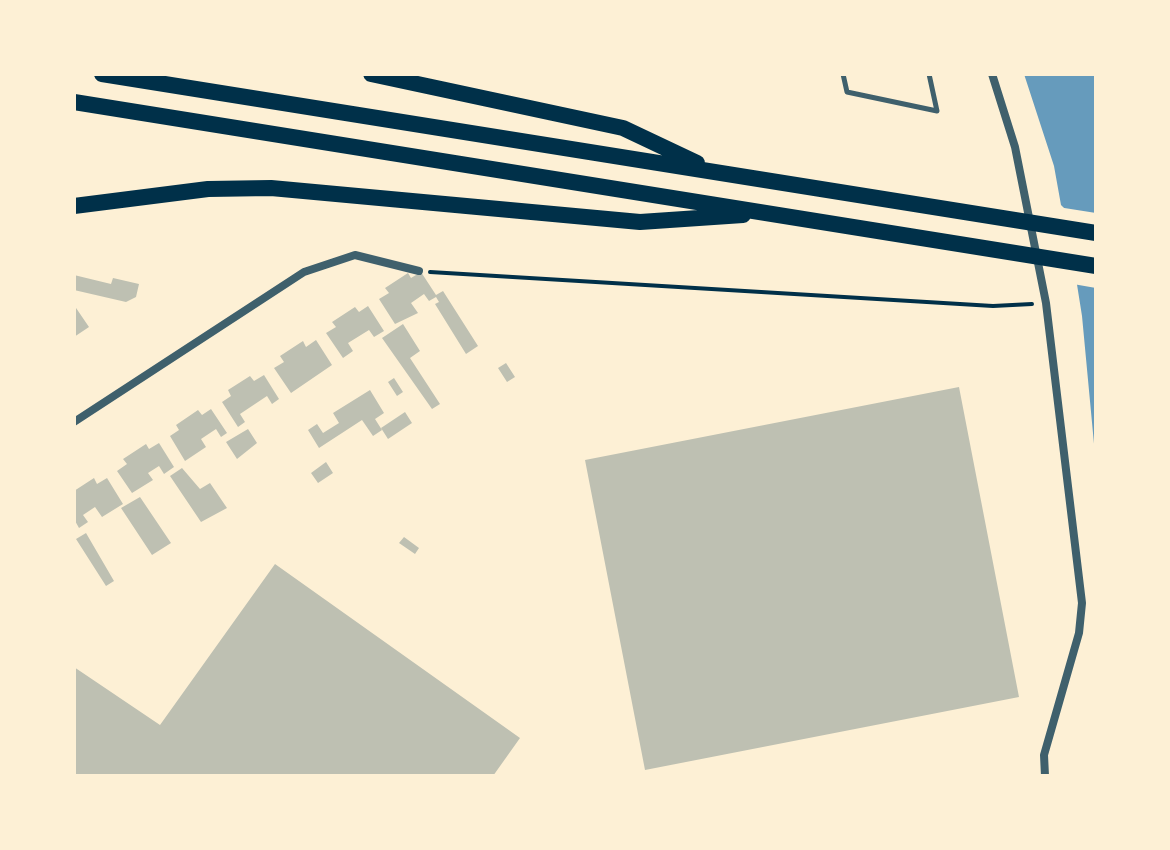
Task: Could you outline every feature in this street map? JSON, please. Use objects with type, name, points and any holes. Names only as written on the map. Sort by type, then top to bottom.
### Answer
[{"type":"highway","points":[[102,74],[1096,233]]},
{"type":"highway","points":[[371,74],[623,128],[717,172]]},
{"type":"highway","points":[[74,102],[1096,266]]},
{"type":"highway","points":[[74,206],[208,189],[271,188],[640,222],[772,213]]},
{"type":"street","points":[[992,74],[1015,147],[1046,303],[1082,616],[1047,741],[1045,776]]},
{"type":"street","points":[[74,422],[304,272],[355,255],[419,271]]},
{"type":"lane","points":[[843,74],[847,92],[937,111],[929,74]]},
{"type":"path","points":[[419,271],[993,306],[1046,303]]},
{"type":"water","points":[[1024,74],[1096,74],[1096,465],[1082,316],[1065,209],[1061,205],[1054,166]]},
{"type":"pier","points":[[1058,207],[1096,213],[1096,288],[1073,284]]},
{"type":"building","points":[[421,272],[436,295],[443,291],[478,346],[466,354],[435,304],[439,302],[436,297],[429,301],[424,294],[411,303],[418,313],[395,324],[379,299],[389,293],[385,288],[408,273],[411,278]]},
{"type":"building","points":[[74,275],[111,284],[113,278],[139,284],[136,297],[126,302],[74,290]]},
{"type":"building","points":[[74,305],[89,327],[74,337]]},
{"type":"building","points":[[368,306],[384,331],[374,337],[369,330],[348,343],[353,351],[343,358],[326,333],[336,327],[332,322],[355,307],[359,312]]},
{"type":"building","points":[[403,324],[420,351],[410,358],[440,404],[432,409],[382,338]]},
{"type":"building","points":[[316,340],[332,365],[291,393],[274,368],[284,362],[280,356],[303,341],[306,347]]},
{"type":"building","points":[[506,363],[515,377],[507,382],[498,368]]},
{"type":"building","points":[[264,375],[279,399],[272,404],[267,396],[240,414],[245,422],[238,427],[222,402],[231,396],[228,390],[250,376],[254,381]]},
{"type":"building","points":[[394,378],[403,392],[397,396],[388,382]]},
{"type":"building","points":[[959,387],[1019,697],[645,770],[585,460]]},
{"type":"building","points":[[370,390],[384,413],[375,419],[382,430],[373,436],[362,420],[319,448],[308,430],[317,424],[323,433],[339,423],[333,413]]},
{"type":"building","points":[[211,409],[227,433],[221,437],[216,429],[201,439],[206,447],[185,461],[170,436],[179,430],[176,425],[198,410],[202,415]]},
{"type":"building","points":[[405,412],[412,423],[388,439],[381,428]]},
{"type":"building","points":[[248,429],[257,443],[237,459],[226,442]]},
{"type":"building","points":[[159,443],[174,467],[164,474],[159,466],[148,473],[153,480],[132,493],[117,471],[127,464],[123,459],[146,444],[149,449]]},
{"type":"building","points":[[326,462],[333,473],[318,483],[311,473]]},
{"type":"building","points":[[182,468],[200,489],[210,483],[227,508],[201,522],[170,476]]},
{"type":"building","points":[[94,478],[97,484],[107,478],[123,504],[102,517],[95,507],[83,515],[88,522],[79,528],[74,519],[74,491]]},
{"type":"building","points":[[140,497],[171,543],[152,555],[121,508]]},
{"type":"building","points":[[86,533],[114,581],[106,586],[76,539]]},
{"type":"building","points":[[404,537],[419,548],[415,554],[399,543]]},
{"type":"building","points":[[275,564],[520,738],[493,776],[74,776],[74,667],[160,725]]}]
